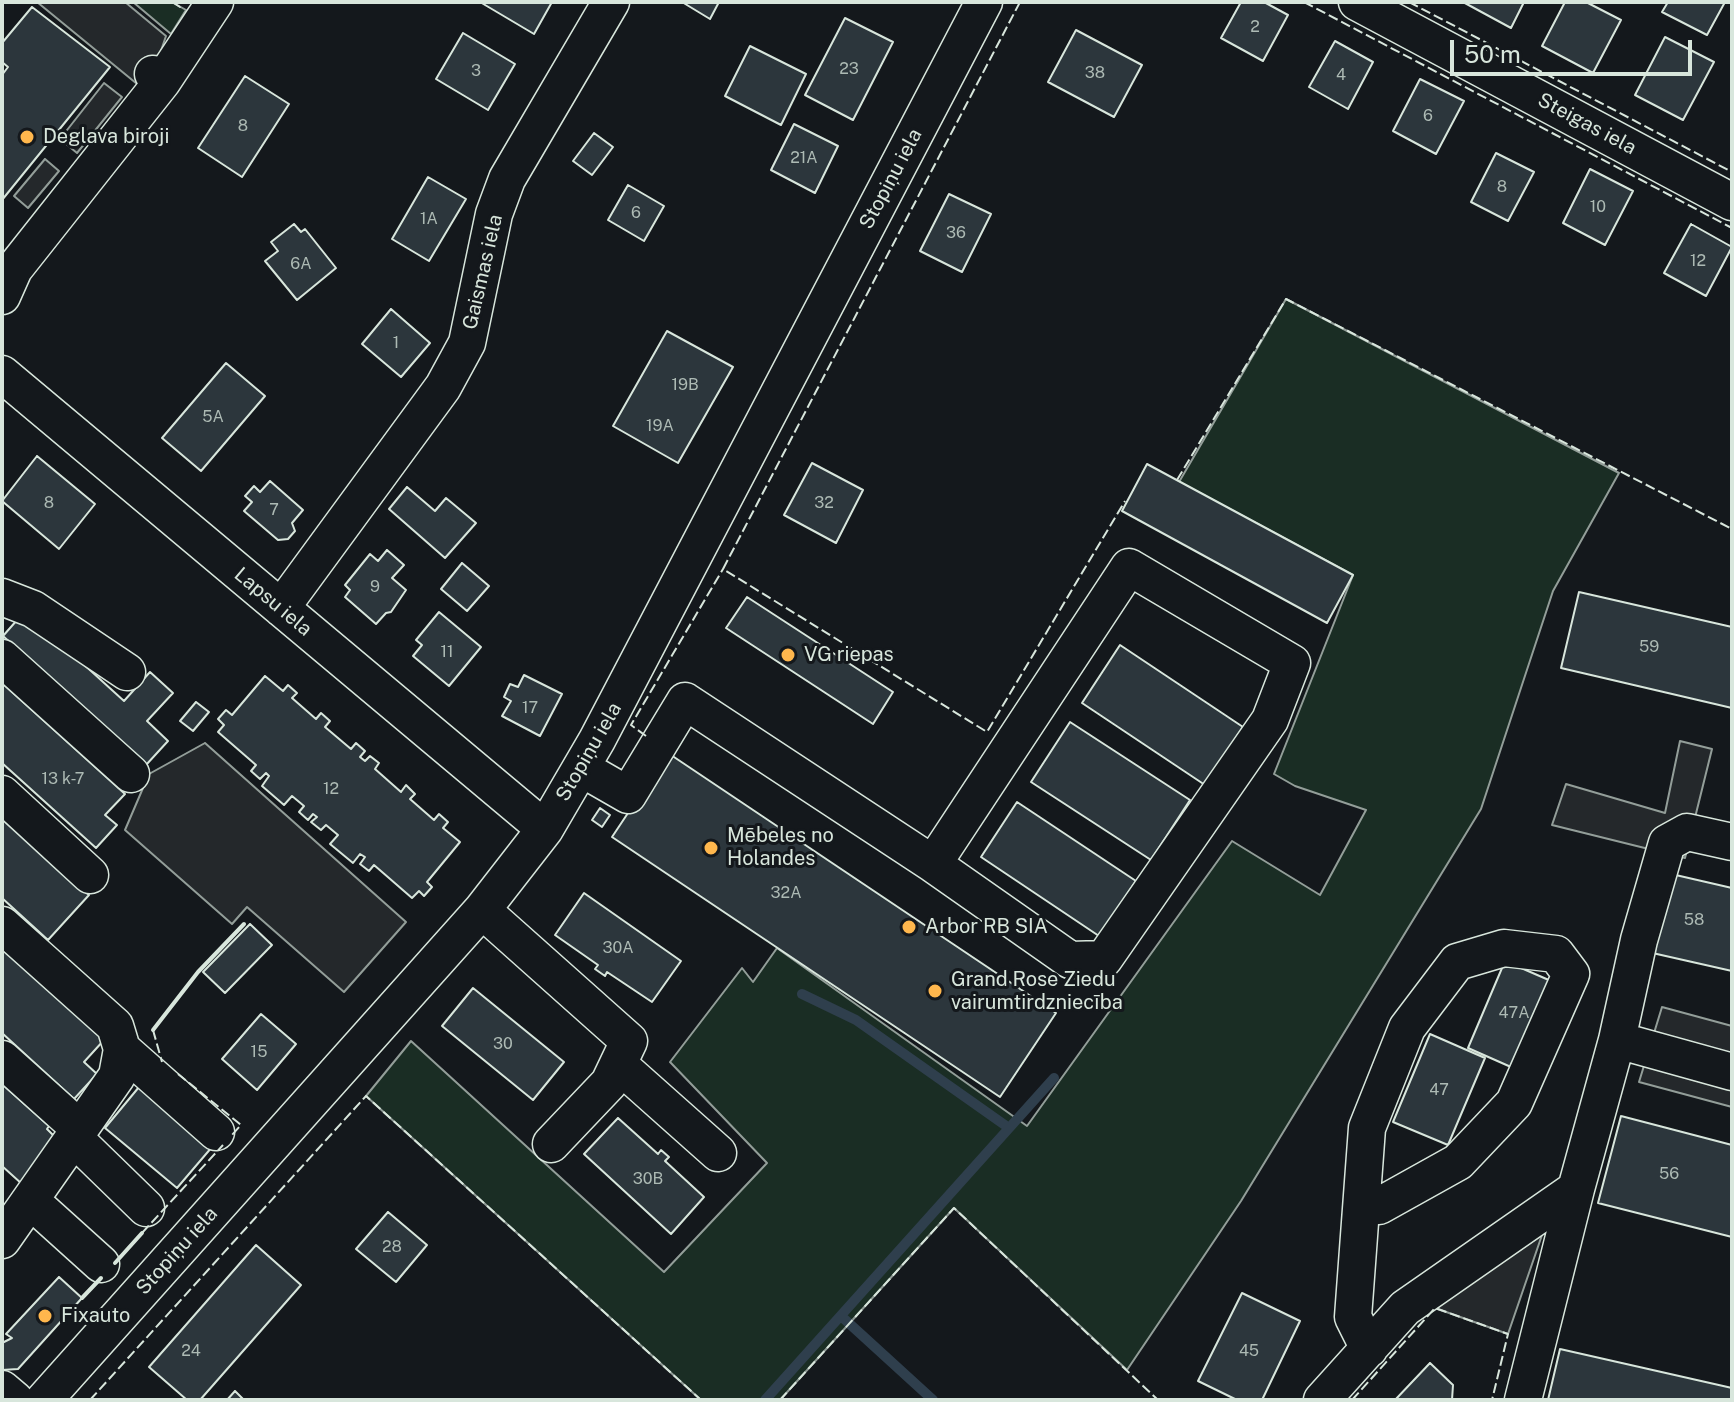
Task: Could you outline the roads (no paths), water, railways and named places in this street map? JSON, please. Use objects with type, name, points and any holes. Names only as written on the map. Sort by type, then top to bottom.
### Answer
[{"type":"street","points":[[2,296],[14,269],[215,2]]},
{"type":"street","name":"Gaismas iela","points":[[281,608],[443,387],[467,343],[494,214],[507,179],[611,2]]},
{"type":"street","name":"Stopiņu iela","points":[[44,1400],[482,910],[545,829],[581,768],[984,2]]},
{"type":"street","name":"Steigas iela","points":[[1357,2],[1732,202]]},
{"type":"street","name":"Lapsu iela","points":[[2,374],[545,829]]},
{"type":"street","points":[[581,768],[628,795],[685,701],[933,864],[1070,960],[1104,959],[1270,720],[1292,663],[1129,567],[933,864]]},
{"type":"street","points":[[2,597],[33,609],[127,672]]},
{"type":"street","points":[[2,658],[131,774]]},
{"type":"street","points":[[2,794],[90,875]]},
{"type":"street","points":[[1523,1400],[1617,1040],[1639,940],[1667,843],[1687,832],[1732,842]]},
{"type":"street","points":[[482,910],[629,1041],[609,1083],[551,1144]]},
{"type":"street","points":[[2,925],[115,1026],[122,1049],[117,1076],[77,1134],[19,1198],[2,1240]]},
{"type":"street","points":[[1362,1205],[1379,1206],[1458,1162],[1514,1103],[1571,974],[1556,954],[1504,948],[1457,962],[1407,1028],[1367,1128],[1353,1317],[1369,1349]]},
{"type":"street","points":[[1617,1040],[1732,1072]]},
{"type":"street","points":[[122,1049],[216,1132]]},
{"type":"street","points":[[2,1059],[146,1208]]},
{"type":"street","points":[[618,1064],[718,1153]]},
{"type":"street","points":[[1322,1400],[1405,1308],[1576,1189]]},
{"type":"street","points":[[19,1198],[101,1264]]},
{"type":"street","points":[[2,1389],[15,1400]]},
{"type":"waterway","points":[[802,994],[856,1020],[1009,1128]]},
{"type":"waterway","points":[[765,1400],[1054,1078]]},
{"type":"waterway","points":[[841,1316],[933,1400]]},
{"type":"place","name":"Deglava biroji","points":[[27,137]]},
{"type":"place","name":"VG riepas","points":[[788,655]]},
{"type":"place","name":"Mēbeles no Holandes","points":[[711,848]]},
{"type":"place","name":"Arbor RB SIA","points":[[909,927]]},
{"type":"place","name":"Grand Rose Ziedu vairumtirdzniecība","points":[[935,991]]},
{"type":"place","name":"Fixauto","points":[[45,1316]]}]
